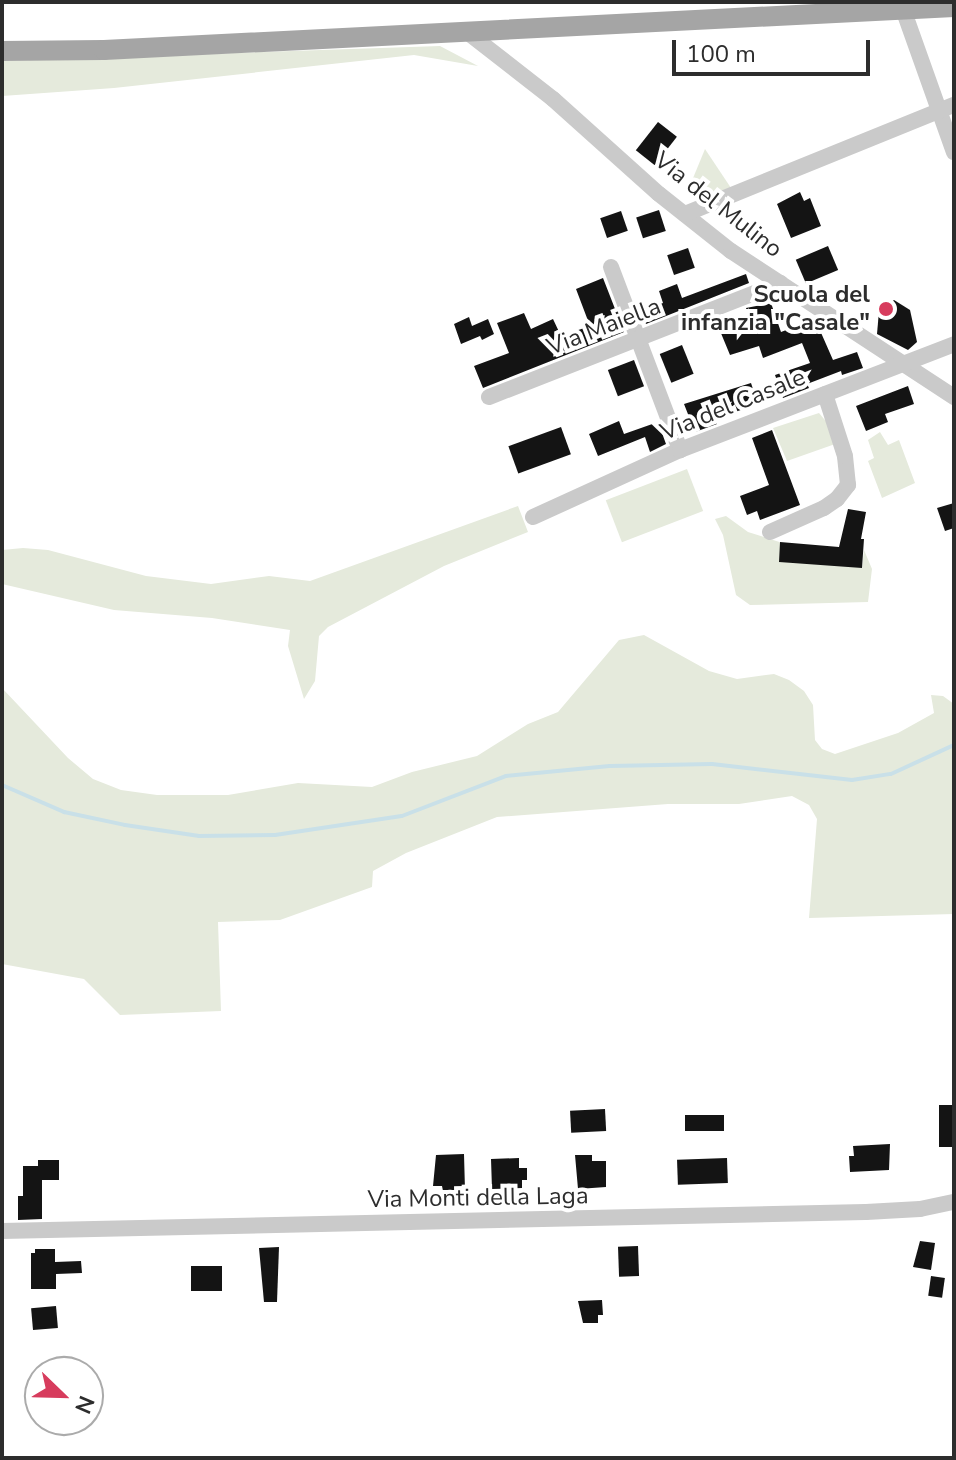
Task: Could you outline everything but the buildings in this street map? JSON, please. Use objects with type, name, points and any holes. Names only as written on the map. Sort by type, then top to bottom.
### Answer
[{"type":"main road","points":[[2,51],[104,50],[954,7]]},
{"type":"street","points":[[903,9],[946,107],[954,152]]},
{"type":"street","name":"Via del Mulino","points":[[467,32],[553,99],[685,214],[780,283],[954,397]]},
{"type":"street","points":[[685,214],[946,107]]},
{"type":"street","points":[[611,267],[680,450]]},
{"type":"street","name":"Via Maiella","points":[[489,397],[780,283]]},
{"type":"street","name":"Via del Casale","points":[[533,517],[680,450],[954,344]]},
{"type":"street","points":[[770,532],[824,508],[837,499],[848,485],[845,456],[825,394]]},
{"type":"street","name":"Via Monti della Laga","points":[[2,1231],[866,1212],[910,1210],[954,1202]]},
{"type":"shaded area","points":[[440,46],[478,66],[414,55],[114,88],[2,96],[2,61]]},
{"type":"shaded area","points":[[705,149],[733,191],[707,203],[691,183]]},
{"type":"shaded area","points":[[819,413],[835,432],[838,443],[787,461],[773,428]]},
{"type":"shaded area","points":[[880,432],[888,445],[899,440],[915,483],[882,498],[868,461],[874,458],[868,440]]},
{"type":"shaded area","points":[[687,469],[703,511],[622,542],[606,500]]},
{"type":"shaded area","points":[[518,506],[528,532],[444,566],[328,627],[319,636],[315,681],[304,699],[288,646],[290,630],[212,618],[114,610],[2,584],[2,550],[23,548],[48,550],[146,576],[211,584],[269,576],[310,581]]},
{"type":"shaded area","points":[[726,516],[748,532],[862,568],[864,550],[872,569],[868,602],[750,605],[736,595],[723,535],[715,519]]},
{"type":"shaded area","points":[[644,635],[709,671],[737,679],[774,674],[789,680],[804,691],[813,705],[815,740],[822,749],[835,754],[898,733],[934,713],[931,695],[943,696],[954,704],[954,914],[809,918],[817,819],[809,805],[792,796],[739,804],[668,804],[497,817],[406,853],[373,871],[372,887],[280,920],[218,922],[221,1011],[120,1015],[84,979],[2,964],[2,688],[68,758],[93,779],[121,790],[157,795],[228,795],[298,783],[372,787],[412,772],[477,756],[528,724],[558,712],[619,640]]},
{"type":"waterway","points":[[2,785],[64,812],[125,825],[199,836],[275,835],[402,816],[506,776],[610,766],[712,764],[852,780],[891,774],[954,745]]},
{"type":"place","name":"Scuola del infanzia \"Casale\"","points":[[886,309]]}]
